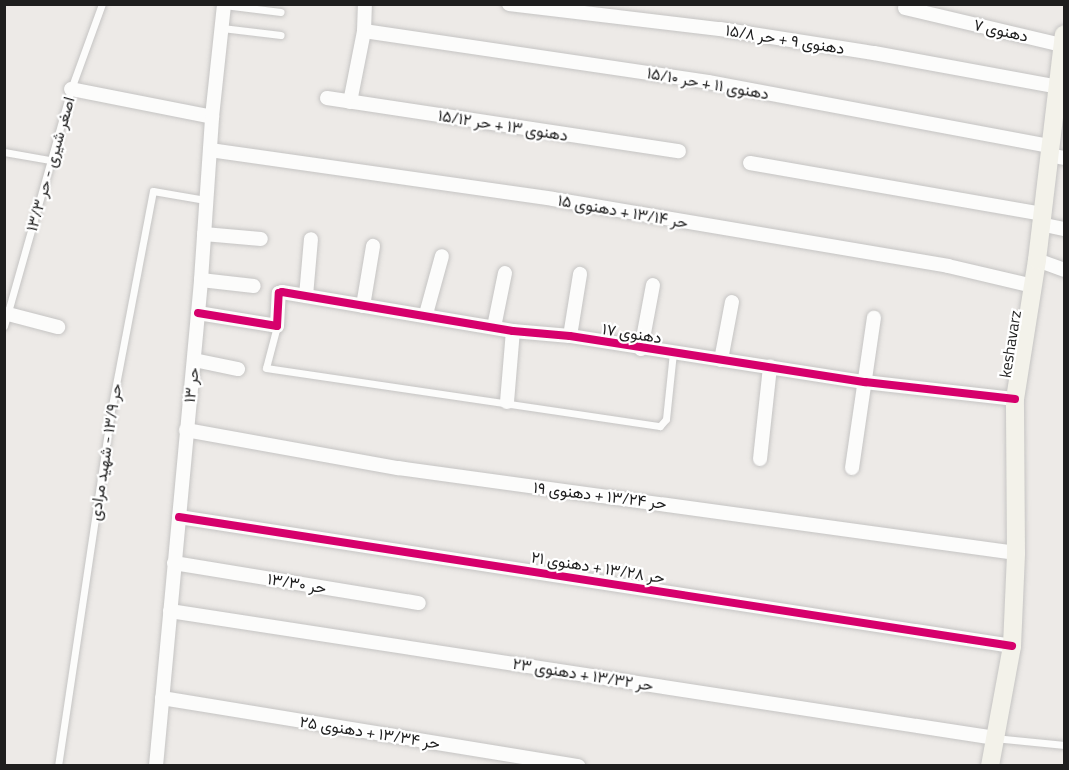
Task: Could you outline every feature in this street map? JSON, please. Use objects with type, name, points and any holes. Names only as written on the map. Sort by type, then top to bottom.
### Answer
[{"type":"street","points":[[350,102],[364,32],[365,4]]},
{"type":"street","name":"دهنوی ۹ + حر ۱۵/۸","points":[[508,4],[720,29],[874,53],[1062,87]]},
{"type":"street","name":"حر ۱۳","points":[[156,765],[201,280],[212,117],[224,5]]},
{"type":"street","name":"دهنوی ۷","points":[[905,8],[1063,40]]},
{"type":"street","name":"دهنوی ۱۱ + حر ۱۵/۱۰","points":[[364,32],[699,80],[1054,153]]},
{"type":"street","name":"keshavarz","points":[[990,765],[1012,646],[1016,553],[1015,399],[1037,260],[1040,219],[1054,153],[1062,87],[1063,40]]},
{"type":"street","points":[[71,89],[212,117]]},
{"type":"street","name":"دهنوی ۱۳ + حر ۱۵/۱۲","points":[[327,98],[679,151]]},
{"type":"street","name":"حر ۱۳/۱۴ + دهنوی ۱۵","points":[[210,150],[553,199],[948,266],[1033,286]]},
{"type":"street","points":[[750,163],[1040,219],[1065,229]]},
{"type":"street","points":[[204,234],[261,239]]},
{"type":"street","points":[[306,296],[311,239]]},
{"type":"street","points":[[363,306],[373,246]]},
{"type":"street","points":[[426,314],[442,256]]},
{"type":"street","points":[[1037,260],[1065,270]]},
{"type":"street","points":[[494,327],[505,273]]},
{"type":"street","points":[[570,336],[580,274]]},
{"type":"street","points":[[201,280],[254,286]]},
{"type":"street","points":[[641,349],[653,285]]},
{"type":"street","name":"دهنوی ۱۷","points":[[277,326],[279,293],[426,314],[513,331],[570,336],[641,349],[865,382],[1015,399]]},
{"type":"street","points":[[721,360],[732,302]]},
{"type":"street","points":[[198,313],[277,326]]},
{"type":"street","points":[[852,468],[874,318]]},
{"type":"street","points":[[6,320],[58,327]]},
{"type":"street","points":[[507,402],[513,331]]},
{"type":"street","points":[[194,360],[238,369]]},
{"type":"street","points":[[760,459],[770,367]]},
{"type":"street","name":"حر ۱۳/۲۴ + دهنوی ۱۹","points":[[186,429],[398,468],[1016,553]]},
{"type":"street","name":"حر ۱۳/۲۸ + دهنوی ۲۱","points":[[179,518],[1012,646]]},
{"type":"street","name":"حر ۱۳/۳۰","points":[[174,563],[419,603]]},
{"type":"street","name":"حر ۱۳/۳۲ + دهنوی ۲۳","points":[[170,611],[995,738]]},
{"type":"street","name":"حر ۱۳/۳۴ + دهنوی ۲۵","points":[[162,698],[578,765]]},
{"type":"lane","name":"اصغر شیری - حر ۱۳/۳","points":[[6,320],[71,89],[102,4]]},
{"type":"lane","points":[[224,5],[281,12]]},
{"type":"lane","points":[[222,28],[281,35]]},
{"type":"lane","points":[[4,152],[51,160]]},
{"type":"lane","name":"حر ۱۳/۹ - شهید مرادی","points":[[58,765],[110,416],[153,191],[205,200]]},
{"type":"lane","points":[[277,326],[266,368],[660,426],[666,419],[673,352]]},
{"type":"lane","points":[[995,738],[1065,745]]},
{"type":"cycle path","points":[[198,313],[277,326],[279,293],[282,292],[513,331],[570,336],[865,382],[1015,399]]},
{"type":"cycle path","points":[[179,517],[1012,646]]}]
